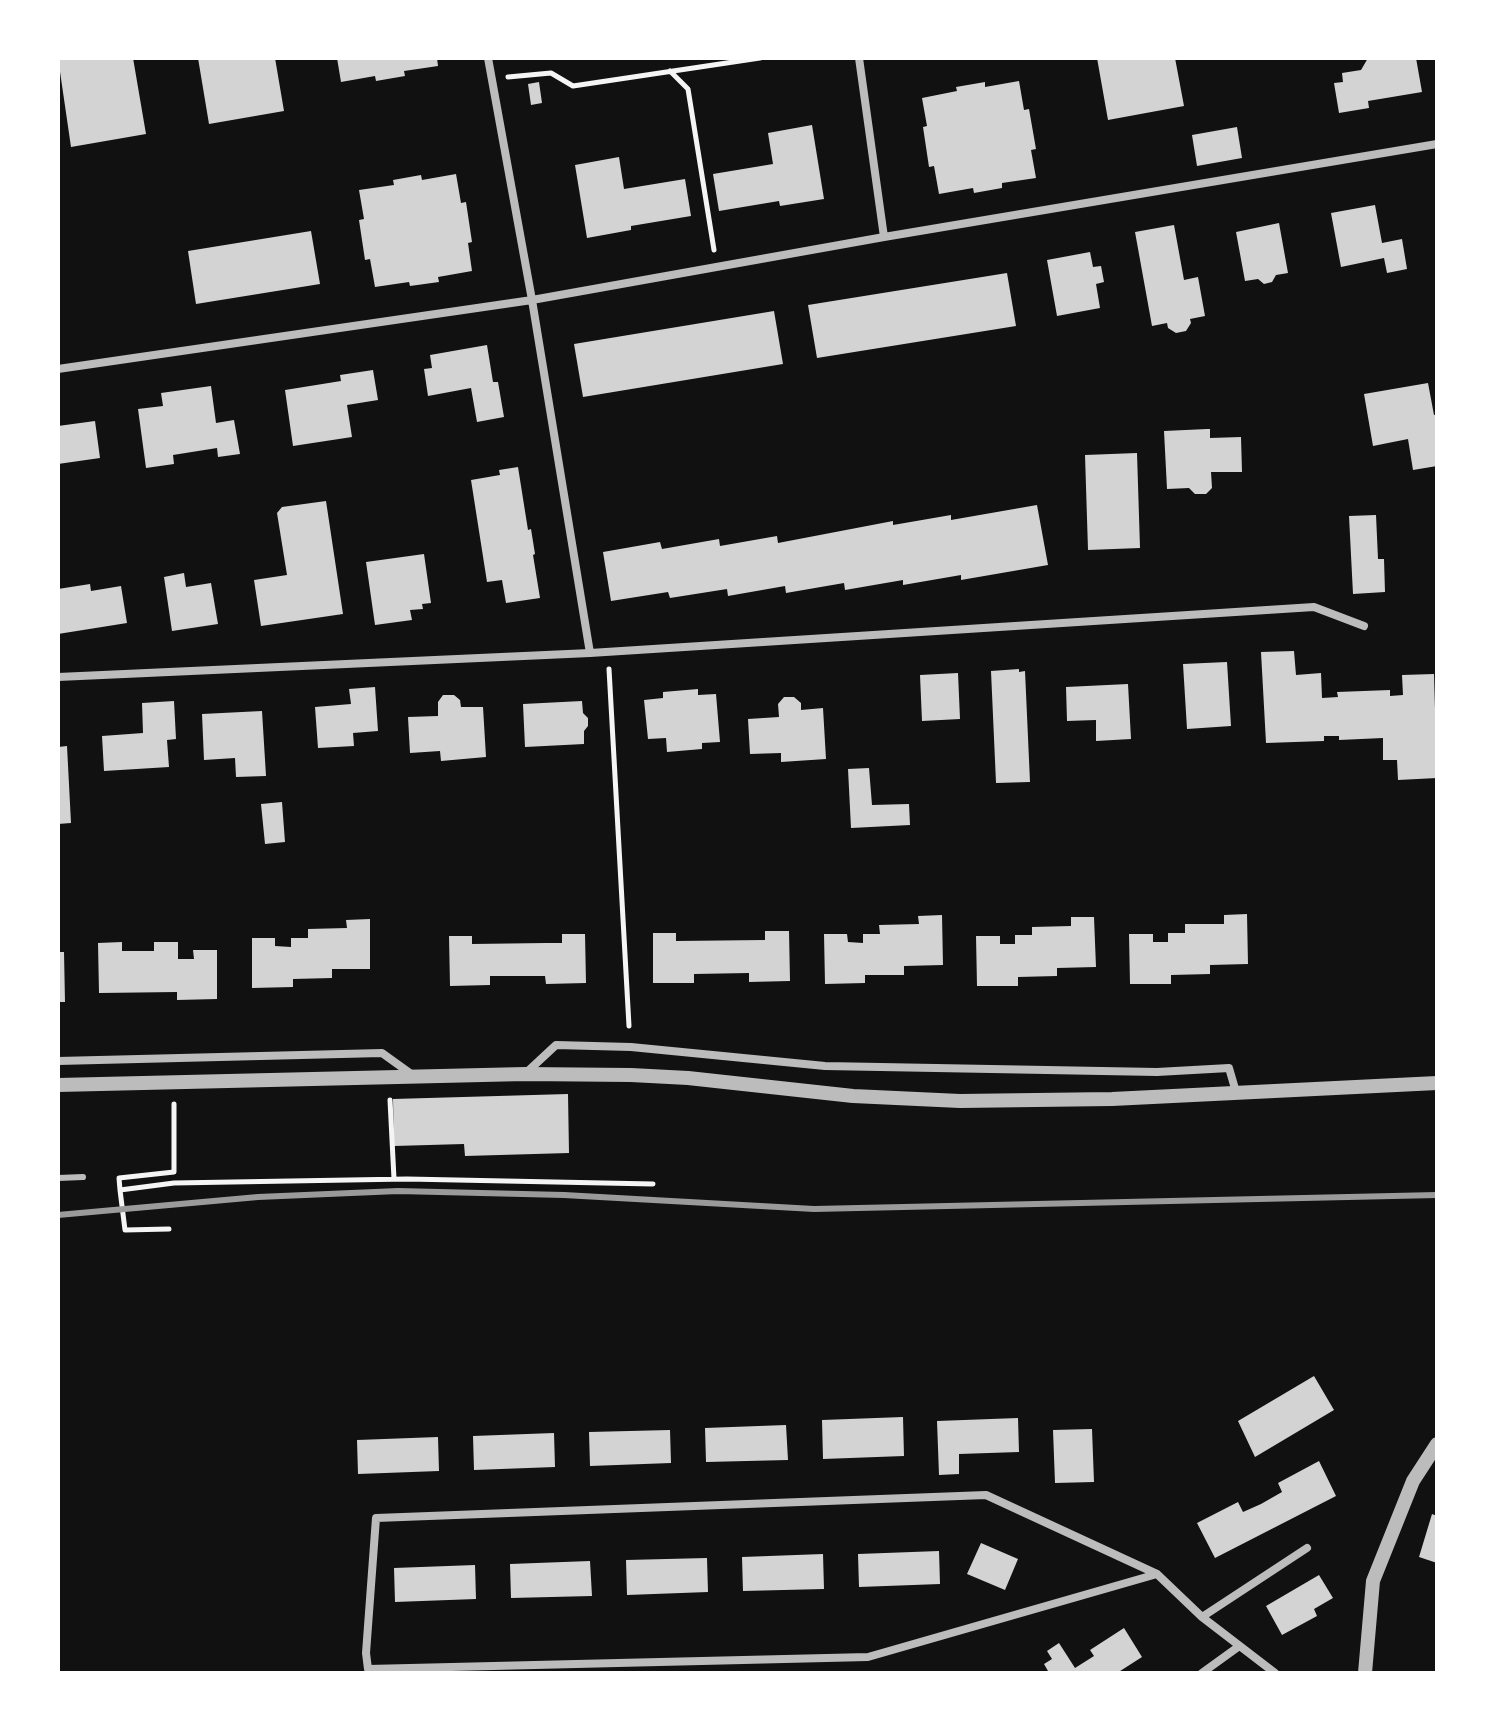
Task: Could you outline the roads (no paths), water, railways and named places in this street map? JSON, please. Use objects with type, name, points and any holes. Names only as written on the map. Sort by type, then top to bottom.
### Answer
[{"type":"street","points":[[488,58],[532,300],[590,653]]},
{"type":"street","points":[[859,58],[884,237]]},
{"type":"street","points":[[58,369],[532,300],[1437,144]]},
{"type":"street","points":[[58,677],[608,652],[1314,607],[1364,626]]},
{"type":"street","points":[[525,1074],[556,1045],[631,1047],[825,1066],[1157,1072],[1229,1068],[1236,1092]]},
{"type":"street","points":[[58,1061],[382,1053],[414,1077]]},
{"type":"street","points":[[58,1085],[525,1074],[688,1078],[853,1096],[960,1101],[1112,1099],[1437,1083]]},
{"type":"street","points":[[1365,1673],[1373,1581],[1413,1481],[1437,1444]]},
{"type":"street","points":[[1157,1574],[868,1657],[368,1669],[366,1653],[376,1518],[986,1495],[1157,1574],[1202,1617],[1275,1673]]},
{"type":"street","points":[[1202,1617],[1307,1548]]},
{"type":"street","points":[[1202,1673],[1238,1647]]},
{"type":"street","points":[[714,1662],[714,1673]]},
{"type":"lane","points":[[58,1178],[83,1177]]},
{"type":"railway","points":[[58,1215],[258,1197],[398,1191],[564,1195],[814,1209],[1437,1195]]}]
